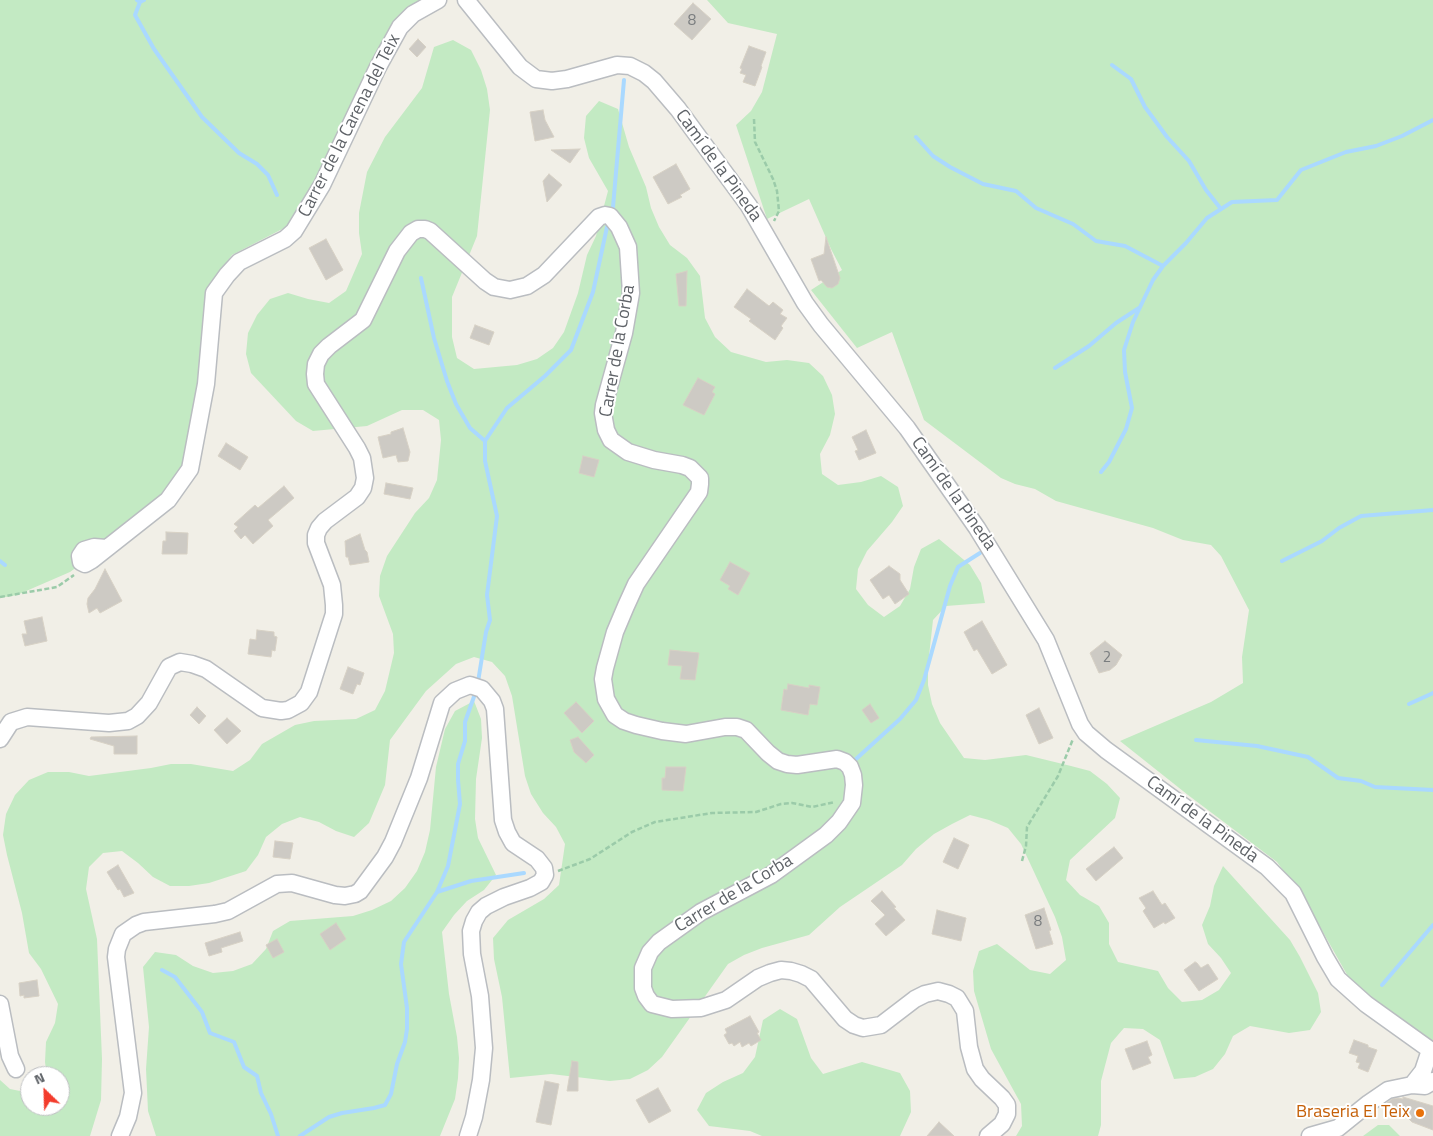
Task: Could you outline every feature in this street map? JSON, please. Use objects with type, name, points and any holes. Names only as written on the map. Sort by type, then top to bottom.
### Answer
[{"type":"street","name":"Carrer de la Carena del Teix","points":[[85,564],[80,562],[81,554],[84,550],[94,546],[106,548],[168,500],[190,469],[206,384],[214,293],[239,262],[285,239],[294,232],[322,185],[378,67],[400,27],[413,14],[438,0]]},
{"type":"street","name":"Camí de la Pineda","points":[[466,0],[520,67],[536,79],[552,82],[617,64],[630,66],[649,77],[678,109],[749,206],[805,303],[821,325],[907,428],[997,558],[1046,640],[1080,724],[1086,733],[1100,746],[1267,866],[1293,893],[1338,979],[1366,1004],[1429,1049]]},
{"type":"street","name":"Carrer de la Corba","points":[[0,739],[11,722],[27,717],[118,723],[128,721],[137,716],[149,703],[169,667],[180,662],[206,669],[262,708],[281,711],[288,710],[301,703],[309,692],[334,614],[332,585],[316,543],[316,535],[319,528],[325,522],[356,497],[363,488],[365,478],[364,466],[357,448],[316,384],[316,364],[321,354],[363,320],[397,251],[411,233],[424,229],[430,232],[485,281],[494,286],[510,290],[527,286],[544,276],[593,222],[599,217],[610,216],[624,236],[630,258],[631,293],[624,333],[603,413],[606,430],[611,440],[628,452],[690,468],[700,478],[700,484],[699,492],[636,584],[626,606],[615,632],[605,668],[603,679],[606,699],[615,715],[624,721],[636,725],[686,734],[725,727],[737,727],[746,730],[778,761],[797,765],[837,759],[845,762],[850,767],[853,775],[852,803],[839,822],[826,835],[760,882],[700,912],[659,942],[650,952],[644,968],[642,978],[646,996],[652,1004],[665,1008],[685,1010],[701,1008],[726,1000],[758,978],[770,973],[781,970],[790,971],[811,979],[846,1018],[854,1025],[863,1028],[881,1025],[925,994],[938,991],[949,994],[957,998],[965,1011],[970,1054],[976,1069],[1006,1105],[1007,1114],[1002,1124],[988,1136]]},
{"type":"street","points":[[120,1136],[128,1116],[133,1093],[116,957],[123,934],[144,922],[215,914],[228,910],[277,884],[292,883],[345,896],[360,891],[394,842],[419,778],[442,704],[456,691],[470,685],[482,689],[492,700],[495,709],[503,820],[507,832],[513,843],[537,859],[544,868],[545,875],[541,882],[530,888],[504,897],[486,906],[479,912],[471,931],[472,954],[480,996],[484,1048],[481,1080],[468,1136]]},
{"type":"street","points":[[0,1004],[10,1056],[16,1069]]},
{"type":"street","points":[[1412,1085],[1423,1071],[1429,1049]]},
{"type":"street","points":[[1310,1136],[1338,1128],[1368,1103],[1388,1090],[1412,1085],[1424,1086],[1433,1081]]},
{"type":"path","points":[[754,119],[755,142],[773,179],[779,204],[776,218],[765,232]]},
{"type":"path","points":[[0,597],[57,587],[85,564]]},
{"type":"path","points":[[1022,861],[1026,846],[1027,827],[1058,776],[1080,724]]},
{"type":"path","points":[[561,870],[590,858],[632,832],[655,822],[712,813],[756,812],[781,804],[792,803],[812,807],[838,801],[853,795]]},
{"type":"green space","points":[[0,0],[431,0],[407,18],[292,224],[232,255],[206,290],[202,365],[188,467],[148,516],[70,572],[17,595],[0,598]]},
{"type":"green space","points":[[707,0],[1433,0],[1433,1042],[1388,1012],[1350,980],[1306,902],[1277,862],[1120,741],[1211,702],[1243,683],[1242,657],[1249,610],[1221,556],[1211,545],[1183,540],[1153,528],[1056,501],[1035,489],[1001,478],[924,420],[892,332],[857,348],[811,290],[842,270],[809,199],[767,219],[736,125],[751,111],[762,92],[777,34],[728,23]]},
{"type":"green space","points":[[453,40],[471,50],[481,70],[487,89],[490,110],[477,236],[452,297],[452,337],[457,358],[474,369],[517,365],[537,359],[553,348],[564,332],[578,293],[587,255],[596,236],[608,191],[589,158],[584,138],[586,116],[599,101],[618,109],[629,147],[646,187],[651,208],[659,227],[670,245],[687,258],[700,276],[705,318],[715,337],[731,352],[766,362],[787,360],[809,363],[823,376],[832,395],[835,414],[830,435],[820,454],[822,474],[838,485],[861,482],[881,476],[898,487],[903,506],[867,551],[858,569],[856,589],[868,605],[884,617],[900,606],[910,589],[914,567],[921,549],[939,539],[970,565],[981,583],[985,603],[946,606],[933,620],[928,665],[928,685],[932,704],[940,723],[964,758],[985,760],[1026,755],[1071,766],[1090,771],[1107,784],[1120,798],[1115,818],[1070,860],[1066,880],[1080,895],[1099,906],[1109,923],[1109,944],[1118,962],[1158,971],[1168,988],[1182,1002],[1202,1000],[1219,990],[1231,973],[1208,944],[1202,925],[1210,906],[1214,886],[1223,866],[1290,940],[1300,957],[1318,993],[1321,1012],[1310,1030],[1289,1033],[1250,1026],[1233,1036],[1225,1054],[1213,1069],[1195,1077],[1174,1079],[1160,1040],[1143,1029],[1124,1028],[1111,1043],[1101,1081],[1101,1125],[1098,1136],[1016,1136],[1022,1126],[1021,1104],[991,1049],[974,991],[973,971],[979,951],[997,944],[1030,970],[1050,974],[1066,960],[1062,937],[1055,917],[1021,844],[1008,828],[970,815],[934,834],[916,849],[902,865],[840,907],[809,935],[762,948],[728,964],[662,1057],[648,1070],[630,1079],[610,1081],[551,1074],[510,1078],[502,997],[494,959],[493,938],[508,920],[544,899],[559,885],[565,844],[556,827],[543,813],[531,794],[525,776],[512,696],[505,676],[492,662],[474,657],[456,664],[426,691],[390,740],[385,785],[369,823],[354,837],[336,831],[319,822],[300,817],[282,824],[266,837],[258,855],[246,871],[209,883],[189,886],[170,886],[153,877],[122,851],[103,853],[89,867],[86,889],[97,939],[102,1059],[101,1100],[90,1136],[0,1136],[0,1080],[10,1089],[20,1091],[20,1116],[70,1116],[70,1066],[46,1066],[45,1062],[46,1042],[55,1023],[58,1004],[41,969],[29,953],[22,913],[3,835],[6,814],[15,795],[29,780],[48,772],[69,772],[89,776],[171,764],[191,764],[233,771],[250,760],[262,744],[295,725],[314,721],[356,719],[375,710],[385,691],[394,653],[393,634],[379,596],[380,576],[387,556],[415,513],[429,498],[437,480],[441,440],[439,420],[423,410],[402,410],[367,426],[313,431],[296,421],[251,373],[246,354],[248,333],[257,315],[270,299],[288,293],[329,303],[346,291],[362,254],[359,213],[367,172],[385,137],[422,88],[434,47]]},
{"type":"green space","points":[[474,701],[481,719],[482,738],[476,779],[475,819],[478,838],[496,875],[484,890],[467,901],[442,932],[459,1058],[455,1099],[440,1136],[156,1136],[148,1111],[146,1069],[149,1027],[143,967],[155,952],[176,955],[193,966],[213,973],[233,971],[252,964],[266,949],[273,931],[290,921],[353,916],[391,901],[405,888],[417,871],[425,852],[430,830],[436,767],[445,729],[455,711]]},
{"type":"green space","points":[[780,1009],[797,1019],[811,1058],[823,1074],[862,1062],[900,1073],[910,1091],[911,1112],[900,1136],[762,1136],[750,1131],[709,1126],[697,1110],[706,1093],[723,1082],[743,1073],[755,1057],[763,1020]]},
{"type":"green space","points":[[1378,1125],[1389,1125],[1400,1136],[1363,1136]]},
{"type":"building","points":[[693,3],[711,19],[692,40],[674,24]]},
{"type":"building","points":[[418,39],[426,47],[417,57],[409,49]]},
{"type":"building","points":[[749,46],[766,52],[755,86],[743,82],[746,75],[740,73],[742,69],[740,68]]},
{"type":"building","points":[[543,110],[545,120],[554,137],[535,141],[530,112]]},
{"type":"building","points":[[580,149],[570,163],[551,150]]},
{"type":"building","points":[[676,164],[690,189],[680,195],[682,197],[668,204],[653,177]]},
{"type":"building","points":[[549,174],[562,185],[547,202],[543,181]]},
{"type":"building","points":[[826,237],[840,278],[838,284],[832,288],[827,287],[821,280],[819,281],[811,259],[824,254]]},
{"type":"building","points":[[326,239],[343,270],[326,280],[309,248]]},
{"type":"building","points":[[687,271],[686,306],[679,306],[676,274]]},
{"type":"building","points":[[747,289],[769,306],[773,302],[783,310],[780,314],[787,318],[775,340],[749,321],[751,319],[734,307]]},
{"type":"building","points":[[475,325],[494,332],[489,345],[470,338]]},
{"type":"building","points":[[698,378],[715,387],[712,392],[715,394],[704,415],[683,405]]},
{"type":"building","points":[[403,428],[410,452],[408,461],[398,462],[396,455],[383,458],[378,437],[391,434],[391,432]]},
{"type":"building","points":[[866,430],[876,453],[859,460],[855,451],[858,450],[852,437]]},
{"type":"building","points":[[226,443],[248,457],[240,470],[218,456]]},
{"type":"building","points":[[583,456],[599,460],[594,477],[579,473]]},
{"type":"building","points":[[386,483],[413,488],[410,499],[384,494]]},
{"type":"building","points":[[284,486],[294,498],[268,520],[273,526],[253,544],[245,535],[241,539],[234,531],[238,527],[234,524],[255,505],[258,508]]},
{"type":"building","points":[[166,532],[188,533],[187,554],[162,554],[163,541],[166,541]]},
{"type":"building","points":[[360,534],[369,562],[350,565],[348,557],[346,557],[345,541]]},
{"type":"building","points":[[730,562],[750,573],[738,595],[728,589],[730,586],[720,580]]},
{"type":"building","points":[[889,566],[900,574],[900,580],[909,594],[895,604],[889,595],[883,599],[870,580]]},
{"type":"building","points":[[105,569],[122,601],[100,613],[97,608],[89,613],[88,598]]},
{"type":"building","points":[[42,617],[47,641],[25,646],[22,634],[27,634],[24,621]]},
{"type":"building","points":[[982,621],[1007,665],[992,674],[977,649],[974,651],[964,632]]},
{"type":"building","points":[[257,630],[274,632],[274,636],[277,637],[275,651],[272,650],[271,657],[248,654],[250,639],[256,640]]},
{"type":"building","points":[[1105,641],[1122,655],[1116,665],[1110,670],[1099,673],[1090,653]]},
{"type":"building","points":[[670,650],[699,653],[695,680],[680,679],[682,666],[668,665]]},
{"type":"building","points":[[348,667],[364,673],[360,685],[357,684],[353,694],[340,689]]},
{"type":"building","points":[[788,684],[809,688],[809,685],[820,687],[817,705],[810,704],[808,715],[781,710],[784,689],[787,690]]},
{"type":"building","points":[[576,702],[594,721],[582,733],[564,713]]},
{"type":"building","points":[[870,704],[879,718],[871,723],[862,710]]},
{"type":"building","points":[[197,707],[206,716],[199,724],[190,715]]},
{"type":"building","points":[[1039,708],[1053,738],[1039,744],[1026,715]]},
{"type":"building","points":[[227,718],[241,731],[227,744],[214,730]]},
{"type":"building","points":[[137,736],[137,754],[114,754],[114,746],[90,739],[91,737]]},
{"type":"building","points":[[578,737],[594,755],[586,763],[574,752],[570,740]]},
{"type":"building","points":[[666,767],[686,767],[683,791],[662,790],[662,778],[665,778]]},
{"type":"building","points":[[954,838],[969,845],[958,869],[943,862]]},
{"type":"building","points":[[275,841],[293,843],[290,859],[273,857]]},
{"type":"building","points":[[1114,847],[1123,858],[1096,881],[1086,869]]},
{"type":"building","points":[[118,865],[134,893],[124,897],[107,872]]},
{"type":"building","points":[[882,891],[905,920],[886,936],[875,924],[885,915],[871,901]]},
{"type":"building","points":[[1153,891],[1162,905],[1165,903],[1175,918],[1154,928],[1143,911],[1146,908],[1139,898]]},
{"type":"building","points":[[1044,908],[1053,944],[1036,949],[1025,915]]},
{"type":"building","points":[[937,910],[966,918],[961,941],[932,934]]},
{"type":"building","points":[[336,923],[346,939],[330,950],[320,934]]},
{"type":"building","points":[[240,932],[243,941],[221,948],[222,952],[209,956],[205,943]]},
{"type":"building","points":[[277,939],[284,952],[273,958],[266,945]]},
{"type":"building","points":[[1195,962],[1201,968],[1208,964],[1218,979],[1199,991],[1184,970]]},
{"type":"building","points":[[37,980],[39,996],[24,998],[24,995],[20,996],[19,983]]},
{"type":"building","points":[[750,1016],[759,1032],[757,1033],[761,1040],[751,1046],[749,1043],[742,1047],[740,1042],[734,1046],[732,1043],[729,1044],[724,1035],[727,1033],[725,1029]]},
{"type":"building","points":[[1354,1040],[1377,1050],[1368,1072],[1358,1068],[1360,1063],[1356,1062],[1358,1056],[1349,1053]]},
{"type":"building","points":[[1147,1041],[1152,1055],[1148,1057],[1151,1063],[1133,1070],[1125,1049]]},
{"type":"building","points":[[572,1061],[578,1062],[578,1091],[567,1091]]},
{"type":"building","points":[[545,1081],[559,1084],[551,1125],[536,1122]]},
{"type":"building","points":[[658,1088],[671,1111],[649,1123],[636,1100]]},
{"type":"building","name":"Braseria El Teix","points":[[1403,1097],[1433,1106],[1433,1130],[1412,1122],[1405,1115],[1407,1111],[1387,1103],[1392,1099],[1403,1099]]},
{"type":"building","points":[[939,1122],[954,1136],[927,1136]]},
{"type":"waterway","points":[[137,0],[140,2],[144,0]]},
{"type":"waterway","points":[[140,2],[135,15],[154,49],[202,117],[239,153],[257,164],[268,175],[277,195]]},
{"type":"waterway","points":[[1112,65],[1131,79],[1145,107],[1167,137],[1189,161],[1206,190],[1221,209]]},
{"type":"waterway","points":[[613,207],[624,80]]},
{"type":"waterway","points":[[1101,472],[1109,462],[1126,429],[1132,408],[1125,372],[1124,350],[1133,322],[1153,280],[1163,266],[1207,218],[1232,202],[1277,200],[1301,170],[1346,152],[1376,146],[1402,136],[1433,120]]},
{"type":"waterway","points":[[916,137],[933,156],[950,167],[983,184],[1016,191],[1036,208],[1073,224],[1096,241],[1125,246],[1163,266]]},
{"type":"waterway","points":[[478,682],[486,632],[490,620],[487,595],[497,516],[485,461],[485,441],[507,408],[545,376],[571,350],[593,292],[607,227]]},
{"type":"waterway","points":[[421,278],[434,338],[456,404],[470,428],[485,441]]},
{"type":"waterway","points":[[1055,368],[1089,346],[1116,323],[1139,308]]},
{"type":"waterway","points":[[1282,561],[1322,541],[1339,528],[1361,516],[1433,510]]},
{"type":"waterway","points":[[856,759],[900,719],[916,700],[924,680],[950,586],[958,567],[980,553]]},
{"type":"waterway","points":[[0,561],[5,565]]},
{"type":"waterway","points":[[300,1136],[329,1117],[385,1105],[391,1094],[407,1029],[407,1008],[401,964],[404,942],[437,892],[448,866],[460,804],[458,764],[465,741],[465,722],[476,691]]},
{"type":"waterway","points":[[1409,704],[1433,693]]},
{"type":"waterway","points":[[1196,740],[1257,746],[1308,757],[1338,778],[1361,781],[1375,787],[1433,790]]},
{"type":"waterway","points":[[437,892],[471,881],[524,873]]},
{"type":"waterway","points":[[1382,985],[1433,925]]},
{"type":"waterway","points":[[162,970],[175,977],[202,1012],[210,1033],[234,1042],[244,1067],[257,1076],[261,1093],[271,1114],[278,1136]]},
{"type":"place","name":"Braseria El Teix","points":[[1420,1113]]}]
